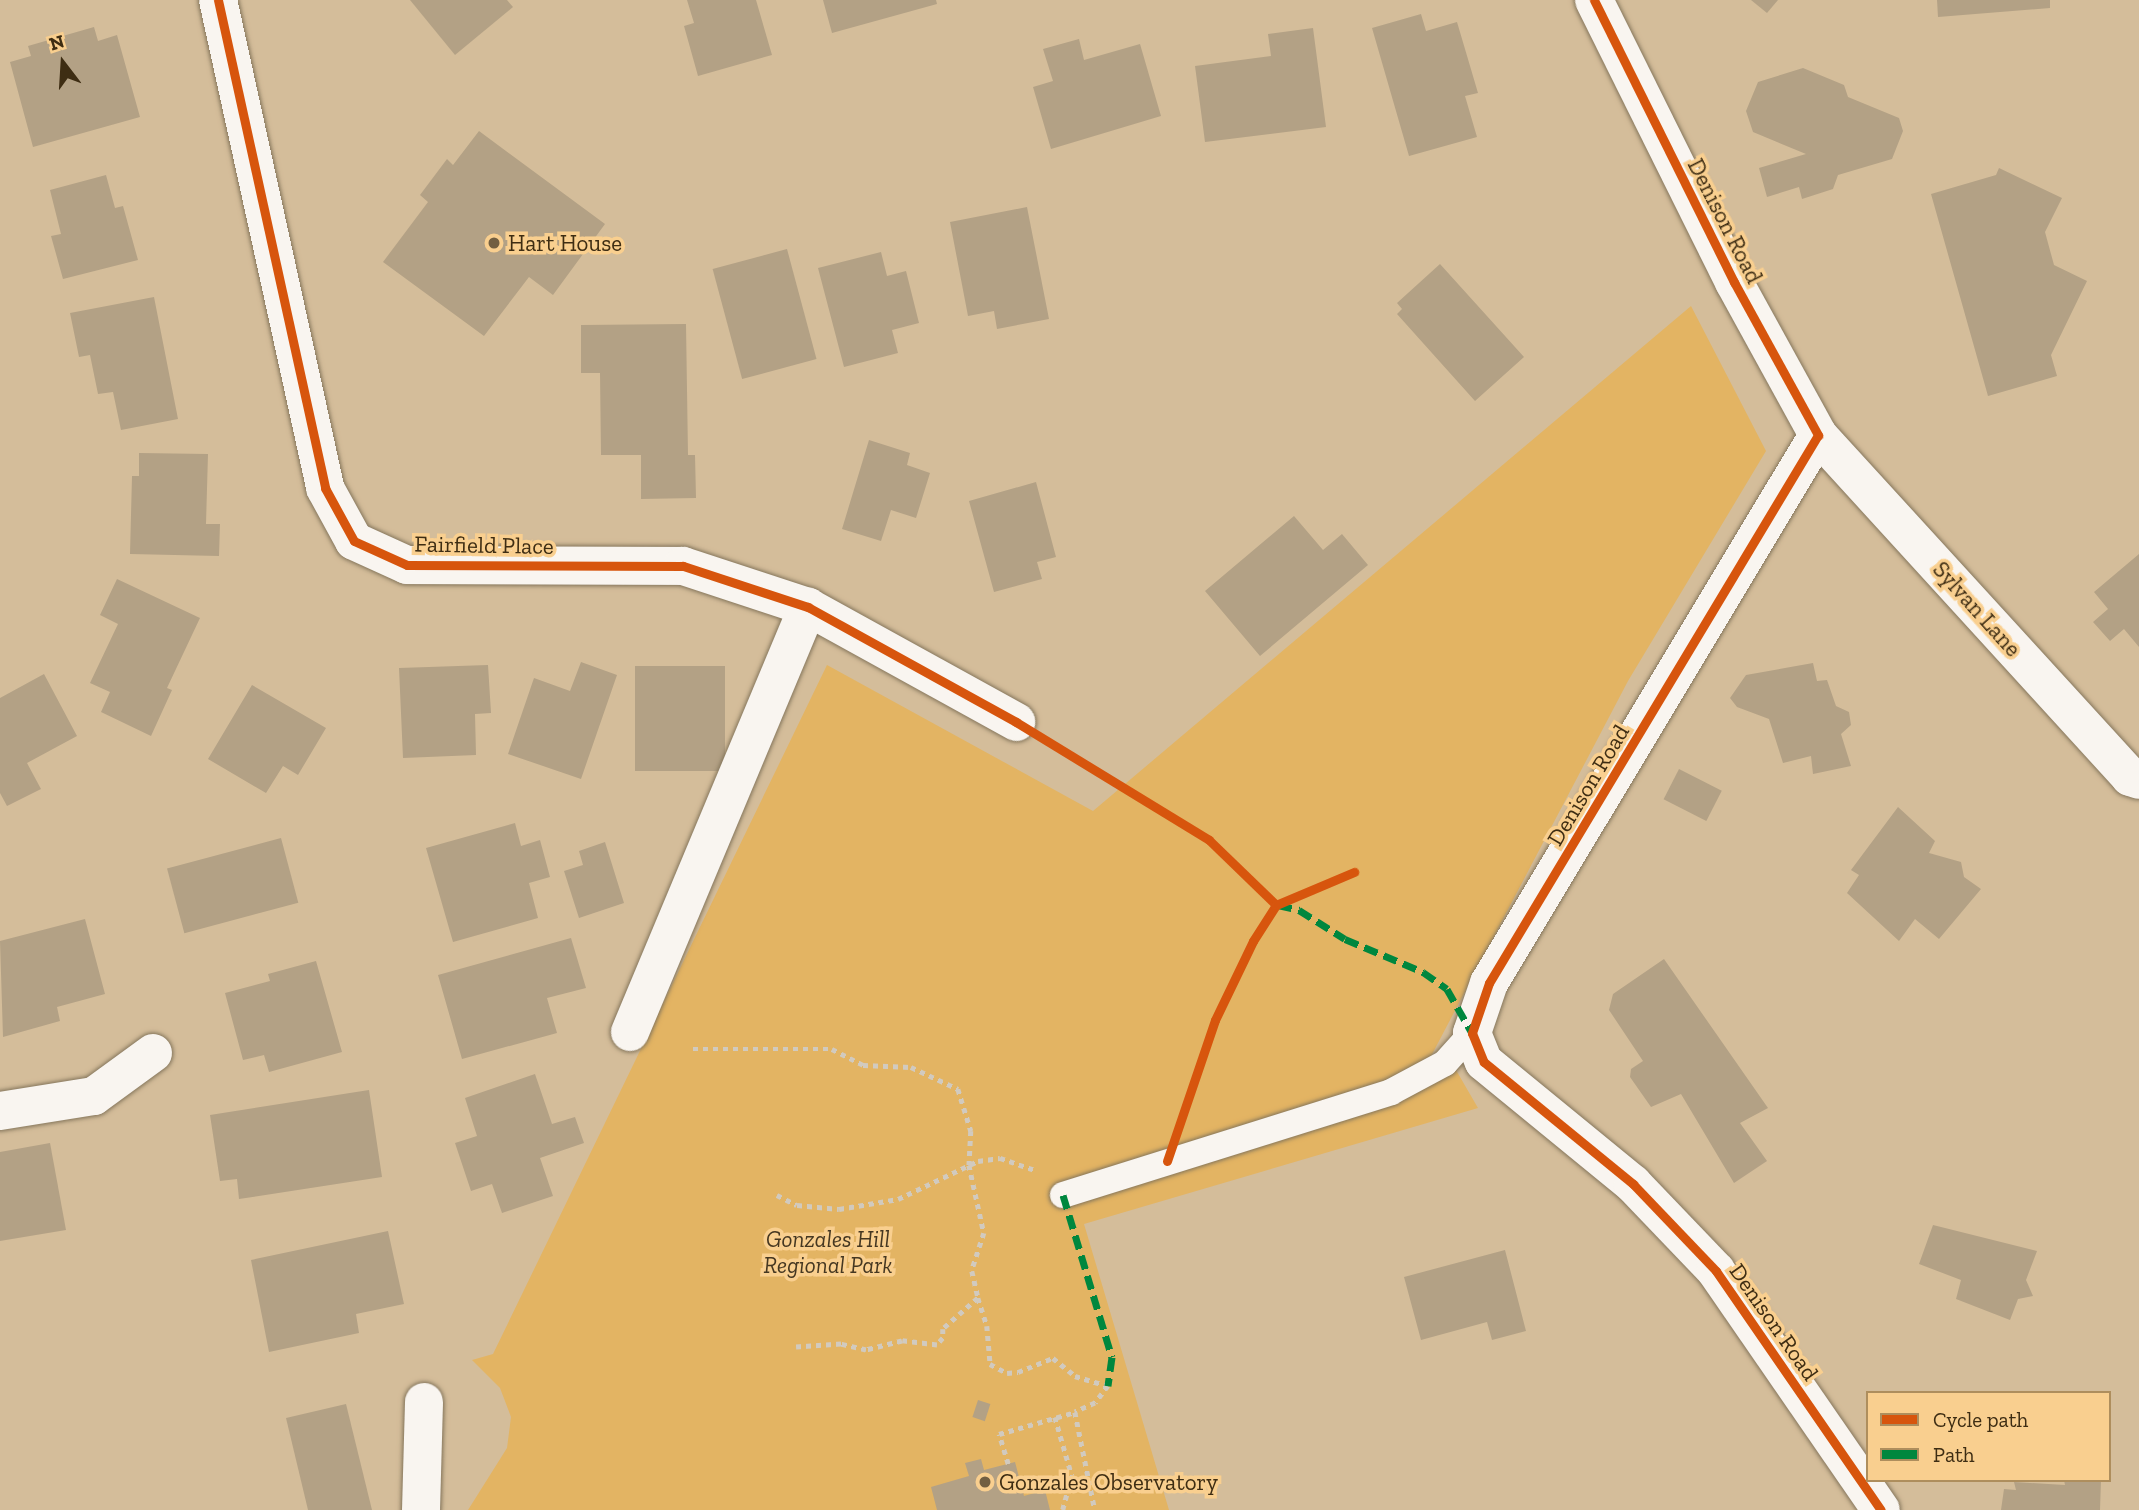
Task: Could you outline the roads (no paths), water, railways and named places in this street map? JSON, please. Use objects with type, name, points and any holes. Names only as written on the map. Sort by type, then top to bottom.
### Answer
[{"type":"street","name":"Fairfield Place","points":[[218,0],[326,488],[354,541],[407,565],[683,566],[808,607],[1016,722]]},
{"type":"street","name":"Denison Road","points":[[1594,0],[1734,282],[1818,435],[1489,984],[1472,1033],[1484,1062],[1633,1184],[1716,1271],[1881,1510]]},
{"type":"street","name":"Sylvan Lane","points":[[1818,435],[2130,776],[2139,780]]},
{"type":"street","points":[[630,1032],[808,607]]},
{"type":"street","points":[[0,1111],[94,1096],[153,1053]]},
{"type":"street","points":[[422,1510],[424,1402]]},
{"type":"lane","points":[[1063,1195],[1391,1091],[1445,1063],[1472,1033]]},
{"type":"place","name":"Hart House","points":[[494,243]]},
{"type":"place","name":"Gonzales Observatory","points":[[985,1482]]},
{"type":"park label","name":"Gonzales Hill Regional Park","points":[[828,1252]]}]
